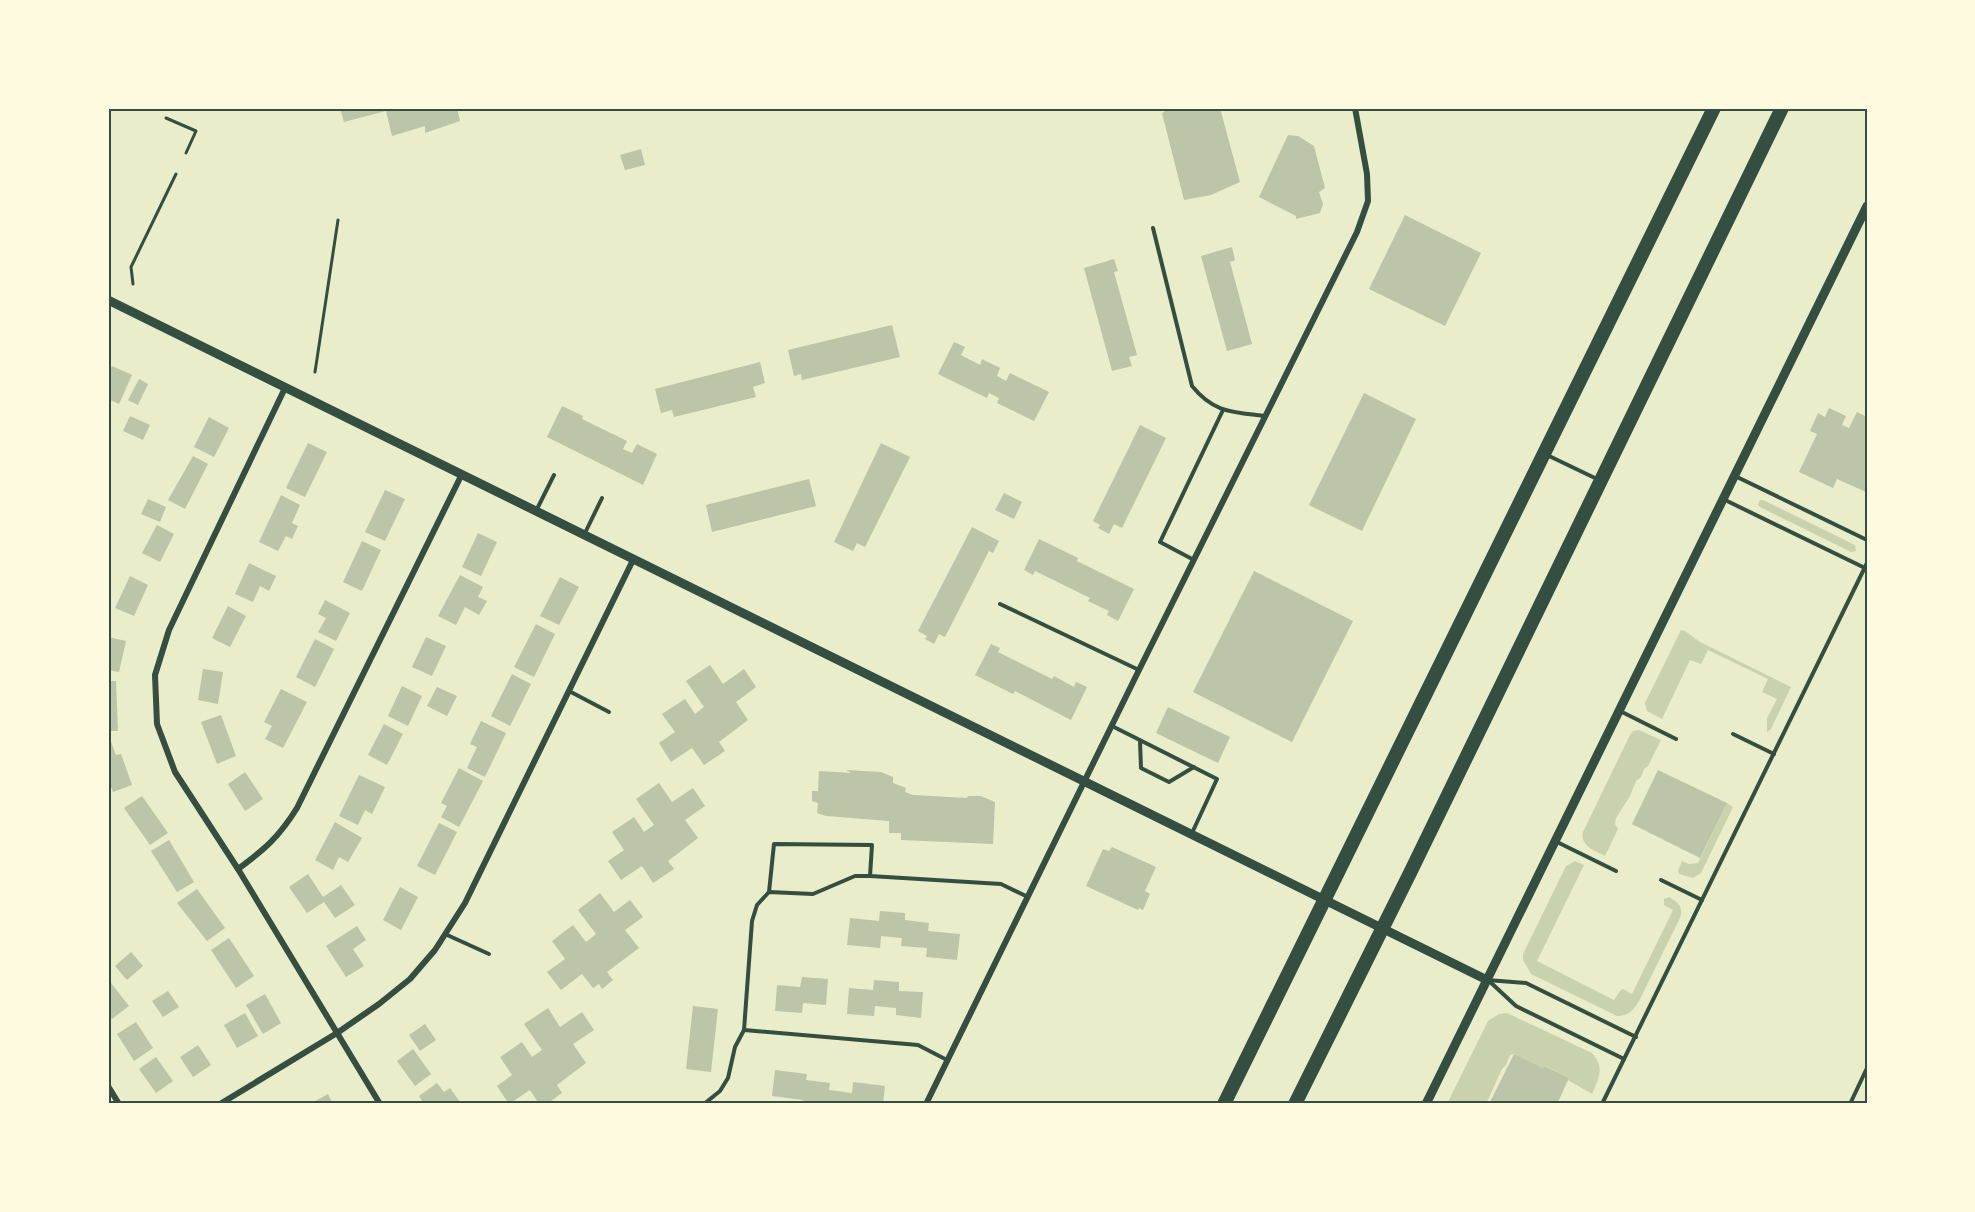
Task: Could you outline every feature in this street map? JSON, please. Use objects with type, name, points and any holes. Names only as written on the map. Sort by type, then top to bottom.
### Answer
[{"type":"highway","points":[[1224,1104],[1546,454],[1714,108]]},
{"type":"highway","points":[[1294,1104],[1410,873],[1782,108]]},
{"type":"highway","points":[[1741,193],[1788,108]]},
{"type":"street","points":[[926,1104],[1357,232],[1368,201],[1367,174],[1355,108]]},
{"type":"street","points":[[1426,1104],[1867,206]]},
{"type":"street","points":[[108,300],[1487,980]]},
{"type":"street","points":[[285,388],[169,630],[155,675],[157,724],[175,772],[238,869],[380,1104]]},
{"type":"street","points":[[238,869],[265,849],[282,831],[297,808],[462,476]]},
{"type":"street","points":[[220,1104],[337,1033],[379,1004],[410,979],[435,950],[465,903],[633,560]]},
{"type":"street","points":[[108,1086],[119,1104]]},
{"type":"lane","points":[[1154,228],[1192,386],[1204,400],[1223,410],[1266,416]]},
{"type":"lane","points":[[1194,560],[1160,542],[1223,410]]},
{"type":"lane","points":[[1546,454],[1601,481]]},
{"type":"lane","points":[[535,512],[554,475]]},
{"type":"lane","points":[[1734,476],[1867,540]]},
{"type":"lane","points":[[584,536],[602,498]]},
{"type":"lane","points":[[1602,1104],[1866,566],[1723,499]]},
{"type":"lane","points":[[1000,603],[1139,670]]},
{"type":"lane","points":[[569,691],[609,712]]},
{"type":"lane","points":[[1619,710],[1676,739]]},
{"type":"lane","points":[[1112,726],[1217,779],[1191,834]]},
{"type":"lane","points":[[1733,734],[1774,754]]},
{"type":"lane","points":[[1140,741],[1142,768],[1169,782],[1194,767]]},
{"type":"lane","points":[[1555,841],[1616,871]]},
{"type":"lane","points":[[704,1104],[720,1091],[728,1078],[735,1047],[744,1030],[752,921],[757,905],[769,892],[774,844],[872,845],[870,876]]},
{"type":"lane","points":[[769,892],[813,894],[855,876],[870,876],[1001,884],[1029,898]]},
{"type":"lane","points":[[1661,880],[1702,900]]},
{"type":"lane","points":[[445,934],[489,954]]},
{"type":"lane","points":[[1487,980],[1526,983],[1636,1037]]},
{"type":"lane","points":[[1487,980],[1516,1006],[1624,1059]]},
{"type":"lane","points":[[744,1030],[918,1045],[948,1060]]},
{"type":"lane","points":[[1850,1104],[1867,1068]]},
{"type":"path","points":[[166,118],[196,131],[186,153]]},
{"type":"path","points":[[133,284],[131,267],[176,174]]},
{"type":"path","points":[[315,372],[338,220]]},
{"type":"green space","points":[[1760,500],[1855,545],[1856,551],[1851,552],[1760,507],[1758,505]]},
{"type":"green space","points":[[1681,630],[1700,642],[1791,687],[1771,729],[1767,732],[1767,718],[1777,699],[1762,692],[1768,679],[1708,650],[1701,664],[1690,660],[1662,719],[1647,711],[1645,703]]},
{"type":"green space","points":[[1639,730],[1661,740],[1616,818],[1615,824],[1618,829],[1605,856],[1586,844],[1583,832],[1630,735],[1633,731]]},
{"type":"green space","points":[[1727,803],[1733,807],[1701,873],[1693,878],[1679,874],[1682,861],[1689,864],[1698,863]]},
{"type":"green space","points":[[1575,861],[1584,865],[1537,961],[1614,1000],[1623,989],[1632,994],[1673,910],[1664,905],[1664,899],[1669,897],[1681,908],[1680,918],[1639,1001],[1633,1010],[1624,1015],[1617,1016],[1531,974],[1523,960],[1523,954],[1566,866]]},
{"type":"green space","points":[[1507,1013],[1592,1053],[1600,1068],[1600,1073],[1592,1094],[1568,1080],[1569,1078],[1514,1054],[1510,1055],[1502,1069],[1486,1104],[1447,1104],[1488,1021],[1499,1014]]},
{"type":"building","points":[[340,108],[457,108],[460,121],[425,133],[425,126],[392,136],[386,111],[344,122]]},
{"type":"building","points":[[1166,108],[1220,108],[1240,182],[1211,195],[1184,200],[1162,113],[1167,110]]},
{"type":"building","points":[[1288,135],[1298,136],[1314,146],[1325,188],[1319,192],[1323,204],[1320,213],[1296,219],[1296,216],[1259,197]]},
{"type":"building","points":[[641,149],[645,165],[625,170],[620,155]]},
{"type":"building","points":[[1405,215],[1481,253],[1445,326],[1369,289]]},
{"type":"building","points":[[1232,247],[1235,260],[1230,262],[1252,344],[1227,351],[1201,256]]},
{"type":"building","points":[[1114,259],[1118,271],[1114,272],[1137,355],[1129,357],[1132,366],[1112,371],[1084,268]]},
{"type":"building","points":[[892,325],[900,357],[802,380],[801,374],[794,376],[788,350]]},
{"type":"building","points":[[954,342],[965,347],[961,355],[980,365],[982,359],[1000,368],[997,376],[1006,381],[1010,373],[1049,392],[1034,421],[997,403],[999,398],[989,393],[987,398],[938,374]]},
{"type":"building","points":[[760,362],[765,383],[753,387],[756,397],[674,417],[672,410],[661,413],[655,389]]},
{"type":"building","points":[[112,366],[132,375],[119,404],[108,399],[108,375]]},
{"type":"building","points":[[139,379],[148,384],[138,405],[128,400]]},
{"type":"building","points":[[1364,393],[1416,419],[1362,531],[1309,505]]},
{"type":"building","points":[[562,406],[583,416],[582,419],[627,441],[623,449],[632,453],[637,444],[657,454],[643,485],[547,437]]},
{"type":"building","points":[[1829,408],[1846,416],[1842,425],[1849,428],[1857,412],[1867,417],[1866,492],[1837,479],[1833,488],[1799,472],[1817,434],[1810,431],[1818,413],[1825,417]]},
{"type":"building","points":[[130,416],[150,425],[143,440],[123,431]]},
{"type":"building","points":[[209,417],[229,428],[214,457],[194,447]]},
{"type":"building","points":[[1140,425],[1166,438],[1122,528],[1114,524],[1109,534],[1098,528],[1100,525],[1093,521]]},
{"type":"building","points":[[308,443],[327,452],[305,497],[286,488]]},
{"type":"building","points":[[881,443],[910,457],[865,547],[857,543],[853,551],[834,542]]},
{"type":"building","points":[[193,456],[208,464],[185,509],[168,500]]},
{"type":"building","points":[[809,479],[816,506],[712,532],[706,505]]},
{"type":"building","points":[[385,490],[405,499],[385,541],[365,532]]},
{"type":"building","points":[[1004,493],[1022,502],[1014,519],[995,510]]},
{"type":"building","points":[[281,495],[300,505],[292,523],[298,526],[292,539],[286,536],[278,551],[259,542]]},
{"type":"building","points":[[148,499],[166,507],[160,522],[141,514]]},
{"type":"building","points":[[157,525],[174,534],[160,562],[142,553]]},
{"type":"building","points":[[972,527],[999,541],[993,553],[989,551],[945,637],[939,634],[934,644],[918,631]]},
{"type":"building","points":[[478,533],[497,542],[481,576],[462,567]]},
{"type":"building","points":[[1039,539],[1134,589],[1118,621],[1107,615],[1109,611],[1088,601],[1090,598],[1035,571],[1033,575],[1024,570]]},
{"type":"building","points":[[362,541],[381,550],[362,591],[343,582]]},
{"type":"building","points":[[249,563],[276,576],[269,591],[260,586],[253,602],[235,594]]},
{"type":"building","points":[[1254,571],[1353,621],[1292,742],[1193,692]]},
{"type":"building","points":[[460,575],[483,587],[478,597],[487,601],[479,615],[465,607],[456,625],[438,616]]},
{"type":"building","points":[[130,576],[148,585],[134,616],[115,608]]},
{"type":"building","points":[[560,577],[579,587],[559,625],[540,616]]},
{"type":"building","points":[[325,600],[350,613],[336,641],[318,632],[326,618],[318,614]]},
{"type":"building","points":[[228,606],[246,616],[230,647],[212,638]]},
{"type":"building","points":[[536,624],[555,634],[534,677],[514,667]]},
{"type":"building","points":[[108,637],[126,641],[119,672],[108,670]]},
{"type":"building","points":[[426,637],[446,646],[432,676],[412,667]]},
{"type":"building","points":[[315,639],[334,649],[315,687],[296,677]]},
{"type":"building","points":[[991,644],[1000,648],[998,652],[1052,679],[1054,676],[1074,687],[1076,682],[1087,687],[1071,720],[1015,691],[1013,694],[975,675]]},
{"type":"building","points":[[710,665],[723,684],[744,669],[756,687],[736,702],[748,720],[719,742],[725,751],[704,765],[692,748],[671,762],[659,743],[675,732],[662,714],[685,699],[695,714],[704,707],[686,681]]},
{"type":"building","points":[[203,669],[223,672],[218,704],[198,700]]},
{"type":"building","points":[[512,674],[531,684],[510,726],[491,716]]},
{"type":"building","points":[[108,681],[116,681],[118,731],[108,731]]},
{"type":"building","points":[[402,686],[422,696],[408,726],[388,716]]},
{"type":"building","points":[[437,687],[457,696],[447,716],[427,706]]},
{"type":"building","points":[[281,689],[307,702],[283,748],[265,739],[272,726],[264,722]]},
{"type":"building","points":[[1168,707],[1230,737],[1218,763],[1156,733]]},
{"type":"building","points":[[221,715],[236,756],[217,764],[201,722]]},
{"type":"building","points":[[481,721],[506,733],[485,777],[467,768],[477,747],[470,744]]},
{"type":"building","points":[[384,724],[403,734],[387,765],[368,755]]},
{"type":"building","points":[[110,739],[116,755],[121,754],[132,785],[113,792],[108,779],[108,740]]},
{"type":"building","points":[[459,768],[483,781],[459,827],[441,817],[447,806],[441,803]]},
{"type":"building","points":[[846,770],[881,772],[893,777],[893,783],[906,788],[905,792],[913,795],[967,798],[968,796],[981,796],[995,802],[993,844],[901,840],[901,833],[889,833],[889,821],[826,816],[817,813],[818,803],[812,801],[812,791],[818,791],[819,771],[851,773]]},
{"type":"building","points":[[1658,770],[1727,803],[1700,858],[1632,824]]},
{"type":"building","points":[[245,772],[263,799],[245,811],[228,784]]},
{"type":"building","points":[[359,775],[385,787],[372,814],[365,810],[358,825],[339,816]]},
{"type":"building","points":[[659,783],[672,802],[693,788],[705,806],[685,820],[698,838],[668,861],[674,869],[653,883],[642,866],[621,880],[608,861],[624,850],[612,832],[634,817],[644,832],[654,825],[636,799]]},
{"type":"building","points":[[142,796],[168,833],[150,845],[124,808]]},
{"type":"building","points":[[335,822],[362,838],[348,862],[339,857],[333,870],[315,860]]},
{"type":"building","points":[[439,823],[457,832],[435,875],[417,866]]},
{"type":"building","points":[[169,840],[194,882],[177,892],[151,851]]},
{"type":"building","points":[[1112,847],[1156,867],[1145,891],[1150,894],[1143,910],[1139,908],[1138,910],[1086,886],[1103,849],[1109,851]]},
{"type":"building","points":[[308,874],[323,897],[341,885],[355,905],[335,918],[324,902],[307,913],[289,887]]},
{"type":"building","points":[[400,887],[418,897],[401,930],[383,920]]},
{"type":"building","points":[[197,889],[225,928],[207,941],[177,903]]},
{"type":"building","points":[[600,893],[614,912],[630,900],[643,917],[625,930],[639,948],[607,972],[613,980],[602,989],[599,984],[593,988],[582,974],[561,990],[547,972],[565,959],[552,941],[573,925],[586,942],[596,934],[578,910]]},
{"type":"building","points":[[880,911],[905,913],[905,920],[929,923],[928,931],[960,934],[957,960],[926,957],[927,948],[901,946],[902,938],[881,936],[880,948],[847,945],[850,918],[879,921]]},
{"type":"building","points":[[357,926],[366,940],[353,949],[364,966],[346,977],[326,946]]},
{"type":"building","points":[[229,938],[254,976],[236,988],[211,950]]},
{"type":"building","points":[[131,952],[143,966],[127,980],[115,966]]},
{"type":"building","points":[[802,977],[828,979],[826,1005],[803,1003],[802,1013],[775,1011],[777,985],[800,987]]},
{"type":"building","points":[[874,980],[899,982],[899,991],[923,992],[921,1018],[896,1015],[896,1008],[875,1006],[874,1016],[847,1014],[849,988],[873,990]]},
{"type":"building","points":[[111,983],[129,1006],[112,1019],[108,1014],[108,985]]},
{"type":"building","points":[[168,991],[179,1007],[163,1017],[152,1001]]},
{"type":"building","points":[[265,994],[281,1023],[263,1034],[246,1005]]},
{"type":"building","points":[[693,1006],[718,1009],[711,1072],[686,1069]]},
{"type":"building","points":[[548,1008],[560,1027],[582,1012],[594,1030],[573,1044],[586,1063],[557,1085],[562,1093],[547,1104],[539,1104],[530,1090],[509,1104],[497,1086],[512,1075],[500,1057],[522,1042],[532,1057],[542,1050],[524,1024]]},
{"type":"building","points":[[245,1013],[258,1036],[237,1048],[224,1025]]},
{"type":"building","points":[[136,1022],[153,1048],[134,1061],[117,1034]]},
{"type":"building","points":[[425,1024],[436,1040],[420,1051],[409,1035]]},
{"type":"building","points":[[198,1045],[211,1065],[193,1077],[180,1057]]},
{"type":"building","points":[[413,1049],[431,1074],[415,1086],[397,1061]]},
{"type":"building","points":[[1514,1054],[1569,1078],[1557,1104],[1489,1104]]},
{"type":"building","points":[[156,1057],[173,1081],[156,1093],[139,1069]]},
{"type":"building","points":[[775,1070],[807,1074],[806,1080],[830,1083],[829,1090],[852,1093],[853,1082],[885,1086],[883,1104],[803,1104],[803,1100],[772,1096]]},
{"type":"building","points":[[437,1083],[444,1092],[450,1088],[460,1102],[457,1104],[424,1104],[419,1096]]},
{"type":"building","points":[[328,1094],[333,1104],[310,1104]]}]
